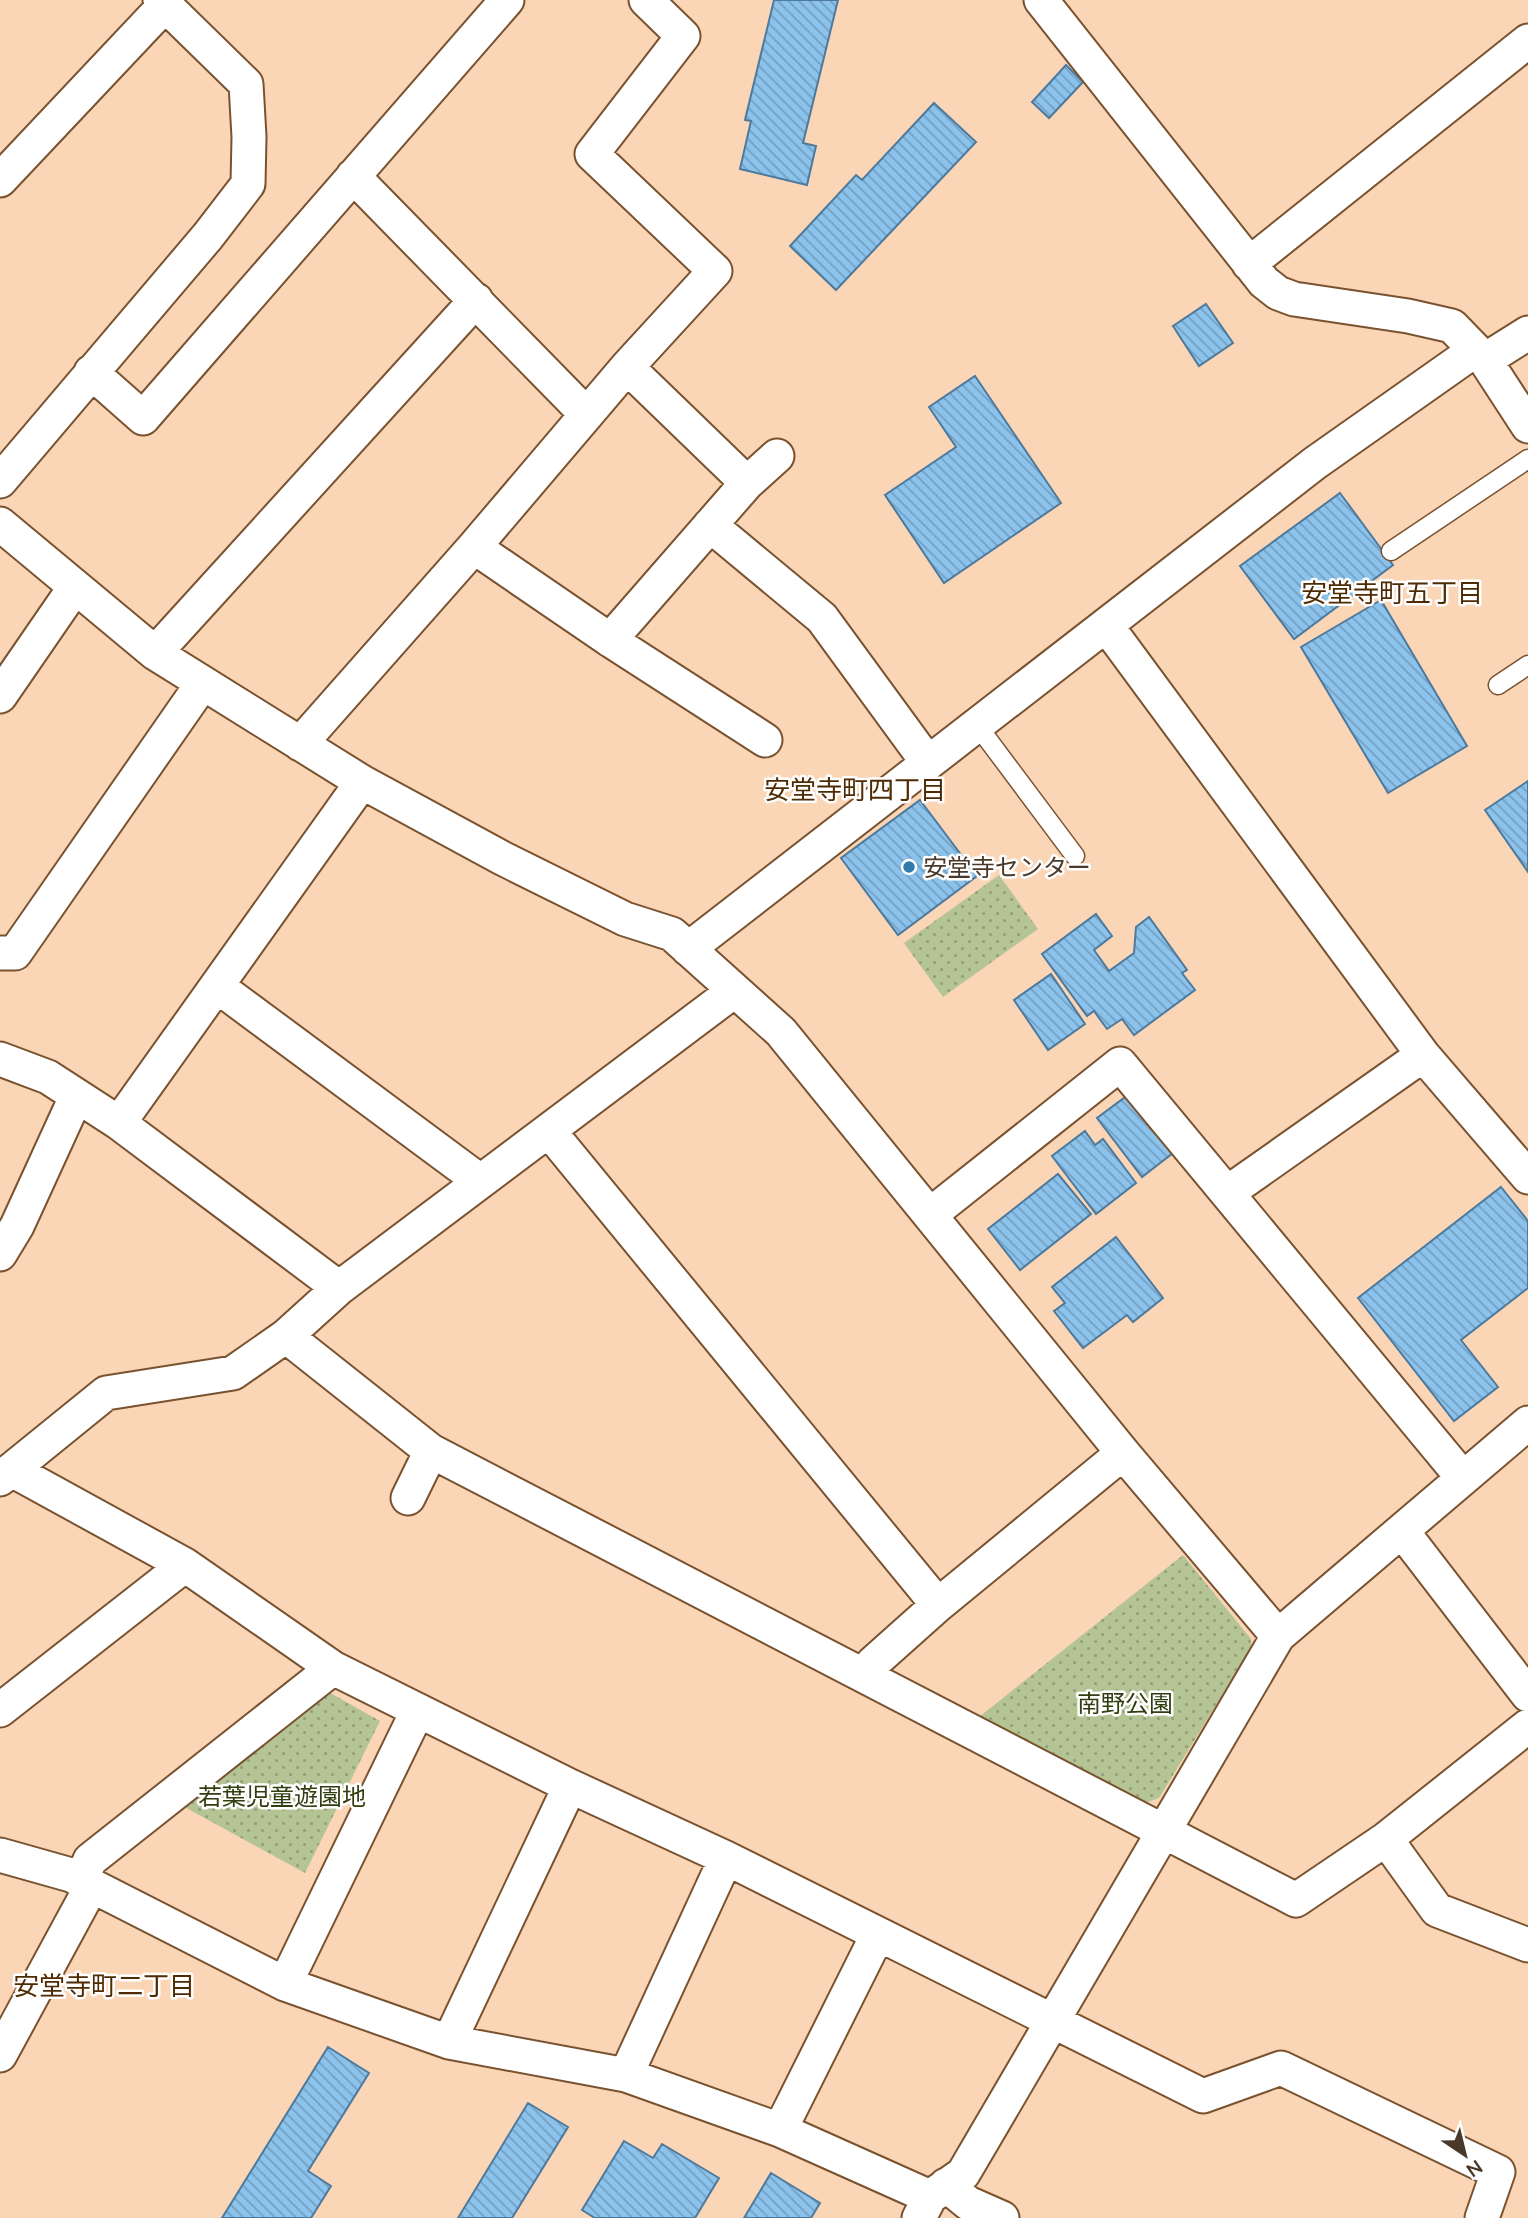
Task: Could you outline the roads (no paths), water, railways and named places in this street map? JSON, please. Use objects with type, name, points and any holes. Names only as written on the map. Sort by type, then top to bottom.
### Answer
[{"type":"street","points":[[91,372],[143,418],[507,0]]},
{"type":"street","points":[[300,744],[474,547],[627,367],[715,271],[592,154],[682,36],[646,0]]},
{"type":"street","points":[[1041,0],[1264,282],[1278,293],[1294,299],[1408,316],[1452,326],[1479,355],[1528,426]]},
{"type":"street","points":[[0,180],[163,3],[247,84],[248,184],[208,236],[0,481]]},
{"type":"street","points":[[1249,264],[1528,41]]},
{"type":"street","points":[[353,176],[586,414]]},
{"type":"street","points":[[155,653],[476,300]]},
{"type":"street","points":[[688,949],[1315,463],[1479,355],[1528,333]]},
{"type":"street","points":[[627,367],[747,483]]},
{"type":"street","points":[[610,640],[747,483],[777,456]]},
{"type":"street","points":[[0,524],[155,653],[362,782],[502,858],[625,919],[672,934],[781,1032],[1123,1454],[1278,1636]]},
{"type":"street","points":[[710,525],[822,618],[928,762]]},
{"type":"street","points":[[474,547],[610,640],[765,740]]},
{"type":"street","points":[[0,696],[75,587]]},
{"type":"street","points":[[1106,625],[1423,1055],[1528,1177]]},
{"type":"street","points":[[0,953],[15,953],[202,684]]},
{"type":"street","points":[[119,1123],[362,782]]},
{"type":"street","points":[[216,986],[480,1181]]},
{"type":"street","points":[[734,991],[339,1288],[286,1336],[233,1373],[106,1393],[6,1474],[185,1565],[332,1668],[570,1786],[726,1858],[1203,2096],[1281,2068],[1498,2172],[1482,2218]]},
{"type":"street","points":[[1227,1192],[1423,1055]]},
{"type":"street","points":[[0,1059],[48,1077],[119,1123],[339,1288]]},
{"type":"street","points":[[931,1214],[1120,1064],[1463,1478]]},
{"type":"street","points":[[0,1254],[18,1226],[76,1097]]},
{"type":"street","points":[[549,1131],[938,1605]]},
{"type":"street","points":[[286,1336],[431,1451],[1296,1900],[1386,1839],[1528,1726]]},
{"type":"street","points":[[931,2200],[962,2174],[1278,1636],[1528,1423]]},
{"type":"street","points":[[408,1498],[431,1451]]},
{"type":"street","points":[[863,1675],[938,1605],[1123,1454]]},
{"type":"street","points":[[1402,1531],[1528,1695]]},
{"type":"street","points":[[0,1710],[185,1565]]},
{"type":"street","points":[[0,2055],[86,1884],[90,1860],[332,1668]]},
{"type":"street","points":[[285,1984],[417,1712]]},
{"type":"street","points":[[449,2042],[570,1786]]},
{"type":"street","points":[[1386,1839],[1437,1910],[1528,1945]]},
{"type":"street","points":[[0,1855],[71,1875],[285,1984],[449,2042],[626,2075],[780,2130],[931,2200],[968,2203],[1002,2218]]},
{"type":"street","points":[[626,2075],[726,1858]]},
{"type":"street","points":[[780,2130],[878,1934]]},
{"type":"lane","points":[[1391,551],[1528,459]]},
{"type":"lane","points":[[1498,685],[1528,665]]},
{"type":"lane","points":[[977,725],[1075,856]]},
{"type":"place","name":"安堂寺センター","points":[[909,867]]},
{"type":"district","name":"安堂寺町五丁目","points":[[1392,592]]},
{"type":"district","name":"安堂寺町四丁目","points":[[855,789]]},
{"type":"district","name":"安堂寺町二丁目","points":[[104,1985]]},
{"type":"park label","name":"南野公園","points":[[1125,1703]]},
{"type":"park label","name":"若葉児童遊園地","points":[[282,1796]]}]
